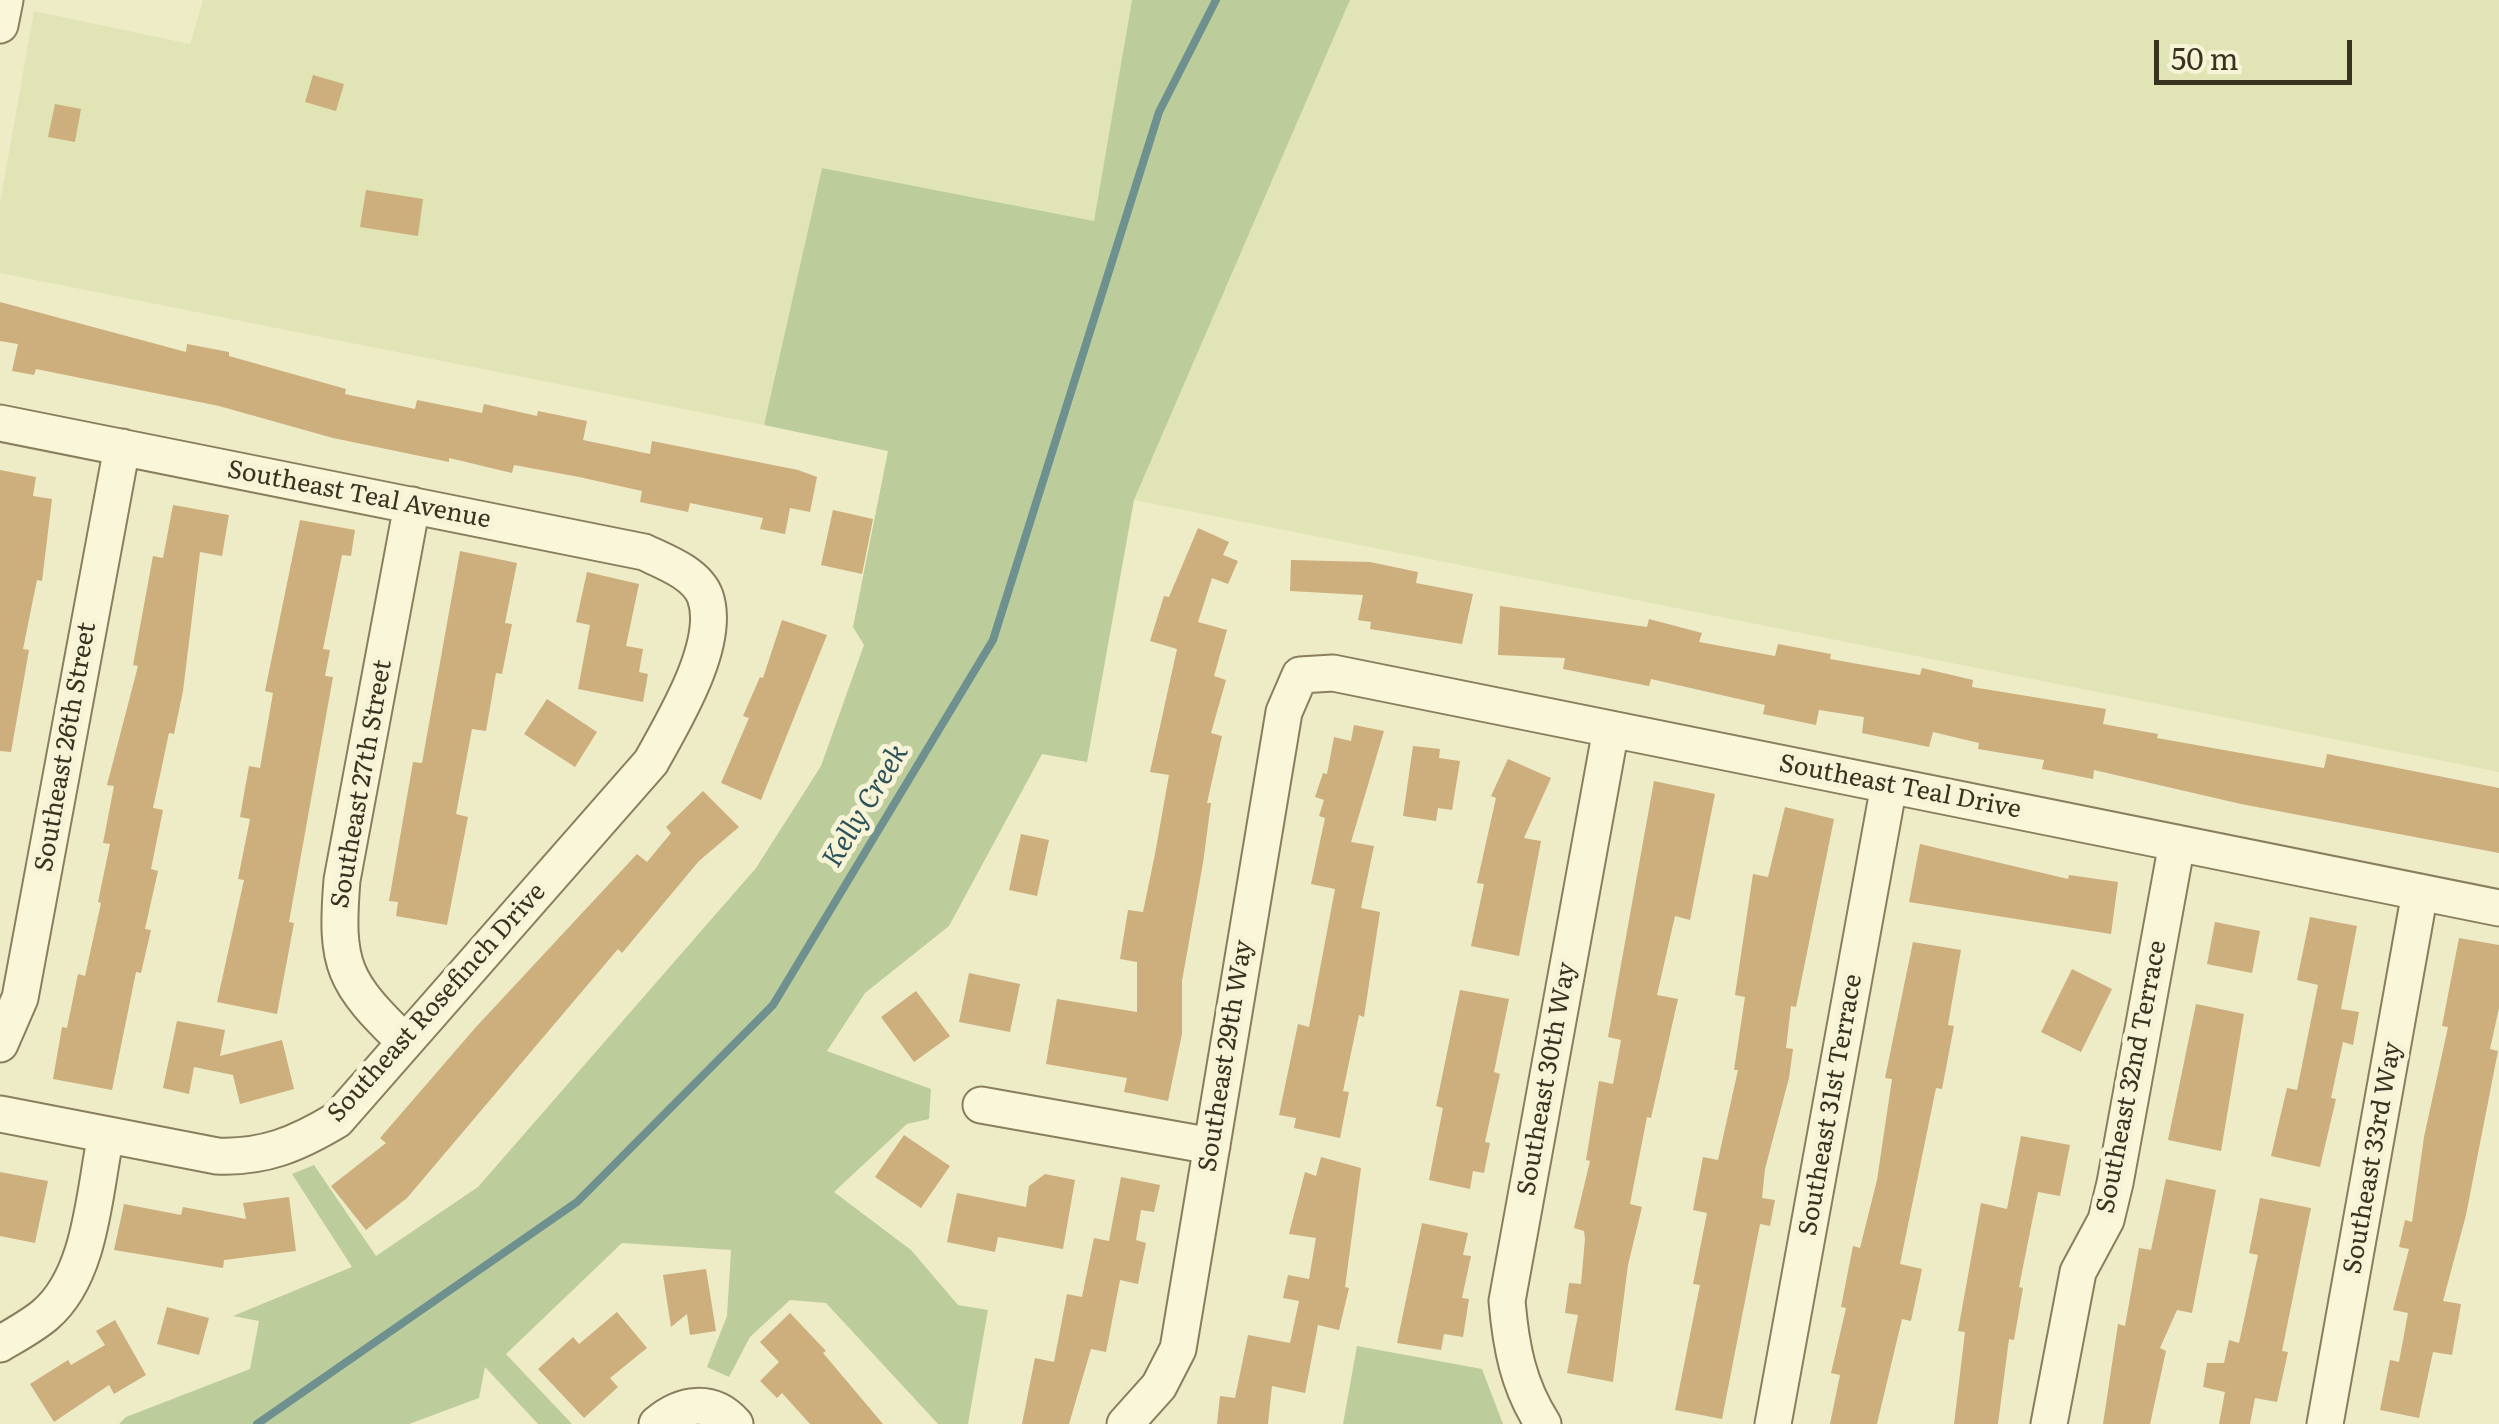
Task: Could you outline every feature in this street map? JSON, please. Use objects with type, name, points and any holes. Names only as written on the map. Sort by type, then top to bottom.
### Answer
[{"type":"street","points":[[0,26],[4,0]]},
{"type":"street","name":"Southeast Teal Avenue","points":[[0,423],[644,552],[681,569],[704,594]]},
{"type":"street","name":"Southeast 26th Street","points":[[0,1044],[20,998],[122,447]]},
{"type":"street","name":"Southeast 27th Street","points":[[405,1042],[364,1002],[337,942],[342,880],[412,505]]},
{"type":"street","name":"Southeast Rosefinch Drive","points":[[0,1114],[217,1156],[247,1158],[282,1149],[337,1120],[651,762],[683,704],[700,660],[708,624],[704,594]]},
{"type":"street","name":"Southeast Teal Drive","points":[[1300,675],[1333,673],[2499,908]]},
{"type":"street","name":"Southeast 29th Way","points":[[1124,1424],[1159,1386],[1178,1349],[1284,712],[1300,675]]},
{"type":"street","name":"Southeast 30th Way","points":[[1543,1424],[1526,1397],[1511,1346],[1507,1301],[1611,729]]},
{"type":"street","name":"Southeast 31st Terrace","points":[[1772,1424],[1888,785]]},
{"type":"street","name":"Southeast 32nd Terrace","points":[[2049,1424],[2078,1272],[2106,1220],[2115,1183],[2177,843]]},
{"type":"street","name":"Southeast 33rd Way","points":[[2325,1424],[2420,892]]},
{"type":"street","points":[[981,1105],[1212,1146]]},
{"type":"street","points":[[0,1344],[46,1314],[68,1288],[80,1255],[106,1134]]},
{"type":"street","points":[[658,1424],[688,1405],[707,1407],[735,1424]]},
{"type":"green space","points":[[203,0],[1132,0],[1094,221],[822,168],[764,425],[0,273],[0,203],[34,11],[190,44]]},
{"type":"green space","points":[[1132,0],[1350,0],[1134,500],[1087,762],[1042,754],[949,926],[865,993],[827,1051],[931,1089],[929,1119],[907,1124],[834,1192],[911,1250],[958,1305],[988,1310],[968,1424],[938,1424],[826,1303],[790,1300],[750,1337],[729,1377],[707,1367],[727,1316],[731,1250],[622,1243],[506,1354],[572,1424],[538,1424],[485,1367],[479,1398],[409,1424],[119,1424],[126,1417],[250,1369],[259,1321],[233,1316],[352,1267],[292,1174],[314,1165],[376,1256],[478,1187],[756,868],[821,766],[864,645],[853,627],[888,451],[764,425],[822,168],[1094,221]]},
{"type":"green space","points":[[1350,0],[2499,0],[2499,772],[1134,500]]},
{"type":"green space","points":[[1357,1346],[1482,1369],[1503,1424],[1343,1424]]},
{"type":"building","points":[[313,75],[344,84],[336,111],[305,102]]},
{"type":"building","points":[[55,104],[81,109],[75,142],[48,137]]},
{"type":"building","points":[[366,190],[423,199],[418,236],[360,227]]},
{"type":"building","points":[[0,302],[186,352],[187,344],[229,352],[229,356],[346,389],[345,394],[415,409],[417,400],[482,413],[484,404],[537,416],[538,411],[587,421],[583,440],[650,454],[652,441],[798,470],[817,477],[810,512],[790,508],[785,534],[760,529],[763,518],[690,503],[688,512],[640,502],[642,491],[579,477],[514,465],[512,473],[449,458],[449,462],[333,438],[219,406],[36,369],[34,375],[12,371],[18,344],[0,341]]},
{"type":"building","points":[[0,470],[36,477],[33,496],[52,499],[42,581],[37,580],[23,649],[29,650],[11,752],[0,751]]},
{"type":"building","points":[[173,505],[229,515],[222,556],[200,552],[183,691],[174,734],[169,733],[153,808],[163,810],[151,869],[158,871],[145,929],[151,930],[141,973],[136,972],[112,1090],[53,1079],[62,1027],[67,1028],[78,974],[85,976],[101,903],[98,902],[110,844],[103,843],[114,786],[107,785],[138,666],[133,665],[153,556],[163,558]]},
{"type":"building","points":[[833,510],[873,519],[862,574],[821,565]]},
{"type":"building","points":[[300,520],[355,530],[351,556],[342,555],[323,649],[330,650],[325,676],[333,677],[289,922],[294,923],[277,1014],[217,1002],[244,880],[238,879],[250,819],[240,817],[249,766],[260,768],[273,693],[265,691]]},
{"type":"building","points":[[1198,528],[1229,542],[1223,555],[1238,561],[1228,584],[1212,578],[1198,622],[1227,630],[1214,676],[1226,680],[1211,733],[1222,736],[1207,803],[1211,803],[1203,863],[1182,981],[1182,1034],[1168,1101],[1124,1092],[1127,1078],[1046,1064],[1057,999],[1137,1012],[1137,962],[1120,959],[1128,910],[1143,912],[1155,854],[1169,775],[1150,772],[1177,649],[1150,641],[1164,596],[1169,597]]},
{"type":"building","points":[[460,551],[517,563],[505,623],[512,624],[502,674],[496,673],[486,731],[472,729],[456,814],[468,817],[447,925],[396,916],[398,902],[389,901],[413,762],[422,763]]},
{"type":"building","points":[[1291,560],[1370,562],[1418,572],[1416,583],[1473,594],[1462,644],[1370,629],[1371,622],[1358,620],[1363,595],[1290,591]]},
{"type":"building","points":[[587,572],[639,584],[626,646],[643,649],[639,672],[648,674],[643,702],[578,689],[590,625],[576,622]]},
{"type":"building","points":[[1500,606],[1647,627],[1649,619],[1702,633],[1699,642],[1775,656],[1778,644],[1831,654],[1830,659],[1920,675],[1922,668],[1973,680],[1972,687],[2106,709],[2103,724],[2158,734],[2157,738],[2324,768],[2327,754],[2499,788],[2499,853],[2241,804],[2094,770],[2093,779],[2042,769],[2044,760],[1978,749],[1979,743],[1933,732],[1929,747],[1862,733],[1864,717],[1819,710],[1816,725],[1763,714],[1765,705],[1651,679],[1649,686],[1563,669],[1565,658],[1498,655]]},
{"type":"building","points":[[782,620],[827,635],[761,800],[721,783],[749,718],[743,716],[760,677],[763,678]]},
{"type":"building","points":[[547,699],[597,732],[575,767],[524,734]]},
{"type":"building","points":[[1354,725],[1384,731],[1351,842],[1374,846],[1361,908],[1380,912],[1364,1017],[1359,1015],[1343,1091],[1349,1092],[1340,1138],[1294,1128],[1296,1118],[1279,1115],[1298,1024],[1309,1027],[1335,889],[1311,884],[1325,818],[1319,816],[1324,800],[1315,797],[1323,773],[1327,774],[1334,737],[1351,741]]},
{"type":"building","points":[[1413,746],[1440,749],[1439,758],[1460,761],[1452,810],[1438,808],[1436,821],[1403,816]]},
{"type":"building","points":[[1508,759],[1551,778],[1524,838],[1541,841],[1519,956],[1471,946],[1484,884],[1477,883],[1496,798],[1491,796]]},
{"type":"building","points":[[1654,781],[1715,794],[1690,920],[1675,916],[1657,995],[1678,999],[1651,1118],[1647,1117],[1630,1204],[1642,1207],[1628,1265],[1613,1382],[1567,1373],[1578,1315],[1565,1313],[1569,1283],[1581,1284],[1584,1231],[1574,1228],[1590,1161],[1586,1160],[1599,1081],[1613,1084],[1621,1040],[1608,1037]]},
{"type":"building","points":[[703,791],[739,827],[699,861],[622,953],[618,949],[407,1198],[366,1230],[331,1186],[386,1143],[380,1138],[476,1027],[637,854],[647,862],[671,833],[666,827]]},
{"type":"building","points":[[1785,807],[1834,819],[1796,1007],[1791,1006],[1786,1048],[1793,1049],[1789,1078],[1765,1169],[1762,1198],[1775,1200],[1770,1226],[1760,1224],[1722,1419],[1675,1410],[1700,1285],[1693,1284],[1707,1213],[1693,1210],[1703,1157],[1718,1160],[1738,1070],[1734,1070],[1745,997],[1735,995],[1753,874],[1768,877]]},
{"type":"building","points":[[1021,834],[1049,840],[1037,896],[1009,890]]},
{"type":"building","points":[[1920,844],[2068,879],[2069,875],[2118,882],[2111,934],[1909,902]]},
{"type":"building","points":[[2310,917],[2357,926],[2341,1009],[2359,1012],[2353,1045],[2343,1042],[2331,1098],[2336,1099],[2320,1167],[2271,1156],[2287,1088],[2297,1090],[2318,985],[2297,980]]},
{"type":"building","points":[[2215,922],[2260,931],[2252,973],[2207,964]]},
{"type":"building","points":[[2459,938],[2499,945],[2499,1008],[2490,1049],[2498,1051],[2466,1215],[2443,1301],[2461,1304],[2452,1355],[2433,1352],[2419,1418],[2380,1410],[2390,1360],[2399,1362],[2408,1313],[2393,1310],[2409,1249],[2399,1247],[2405,1220],[2412,1222],[2424,1137],[2448,1027],[2442,1026]]},
{"type":"building","points":[[1913,942],[1961,950],[1948,1025],[1954,1026],[1942,1089],[1936,1088],[1900,1264],[1922,1269],[1911,1321],[1902,1319],[1877,1424],[1830,1424],[1840,1375],[1831,1373],[1846,1308],[1841,1307],[1853,1246],[1860,1248],[1877,1180],[1892,1079],[1885,1078]]},
{"type":"building","points":[[2072,969],[2112,989],[2081,1052],[2041,1032]]},
{"type":"building","points":[[969,973],[1020,984],[1010,1032],[959,1022]]},
{"type":"building","points":[[1460,990],[1509,999],[1494,1072],[1500,1074],[1485,1142],[1490,1143],[1484,1173],[1473,1171],[1470,1189],[1429,1180],[1443,1108],[1436,1106]]},
{"type":"building","points":[[916,991],[950,1036],[914,1062],[881,1017]]},
{"type":"building","points":[[2196,1004],[2244,1014],[2221,1151],[2168,1140]]},
{"type":"building","points":[[177,1021],[225,1030],[220,1056],[282,1040],[294,1089],[240,1104],[233,1075],[194,1067],[189,1094],[163,1088]]},
{"type":"building","points":[[904,1135],[950,1166],[921,1208],[875,1177]]},
{"type":"building","points":[[2021,1136],[2070,1145],[2060,1196],[2038,1192],[2019,1287],[2023,1288],[2014,1340],[2009,1339],[1998,1424],[1954,1424],[1965,1332],[1958,1331],[1981,1203],[2007,1209]]},
{"type":"building","points":[[1321,1157],[1361,1168],[1345,1287],[1349,1288],[1339,1330],[1318,1325],[1305,1393],[1272,1386],[1268,1424],[1217,1424],[1220,1396],[1235,1398],[1248,1335],[1290,1343],[1299,1301],[1283,1298],[1288,1275],[1309,1279],[1316,1238],[1289,1234],[1305,1172],[1316,1176]]},
{"type":"building","points":[[0,1172],[48,1181],[35,1243],[0,1236]]},
{"type":"building","points":[[1045,1174],[1075,1180],[1063,1249],[998,1237],[995,1252],[947,1242],[957,1193],[1026,1207],[1029,1186]]},
{"type":"building","points":[[1121,1177],[1160,1185],[1154,1212],[1141,1210],[1136,1240],[1146,1243],[1138,1284],[1120,1280],[1106,1352],[1091,1349],[1069,1424],[1022,1424],[1035,1358],[1054,1362],[1067,1294],[1082,1297],[1094,1238],[1109,1241]]},
{"type":"building","points":[[2166,1179],[2216,1190],[2192,1313],[2177,1310],[2160,1348],[2166,1351],[2150,1424],[2103,1424],[2118,1324],[2125,1326],[2139,1248],[2151,1250]]},
{"type":"building","points":[[289,1197],[296,1251],[224,1260],[223,1268],[114,1250],[124,1204],[181,1215],[183,1207],[246,1219],[243,1203]]},
{"type":"building","points":[[2260,1198],[2311,1208],[2282,1351],[2288,1352],[2277,1402],[2255,1398],[2250,1424],[2219,1424],[2225,1392],[2203,1387],[2207,1363],[2224,1363],[2229,1340],[2239,1343],[2258,1255],[2249,1253]]},
{"type":"building","points":[[1422,1223],[1468,1233],[1463,1255],[1471,1256],[1462,1298],[1469,1299],[1463,1337],[1444,1334],[1441,1350],[1397,1343]]},
{"type":"building","points":[[706,1269],[716,1331],[690,1335],[687,1314],[671,1327],[663,1275]]},
{"type":"building","points":[[167,1307],[209,1318],[199,1355],[157,1344]]},
{"type":"building","points":[[617,1312],[647,1348],[610,1378],[618,1387],[584,1418],[538,1369],[573,1337],[579,1344]]},
{"type":"building","points":[[790,1313],[826,1351],[823,1353],[883,1424],[810,1424],[782,1393],[777,1398],[760,1381],[779,1362],[760,1342]]},
{"type":"building","points":[[115,1320],[146,1375],[114,1394],[109,1385],[54,1422],[30,1384],[68,1360],[71,1365],[105,1345],[96,1331]]},
{"type":"waterway","name":"Kelly Creek","points":[[257,1424],[577,1202],[773,1005],[993,640],[1159,112],[1216,0]]}]
